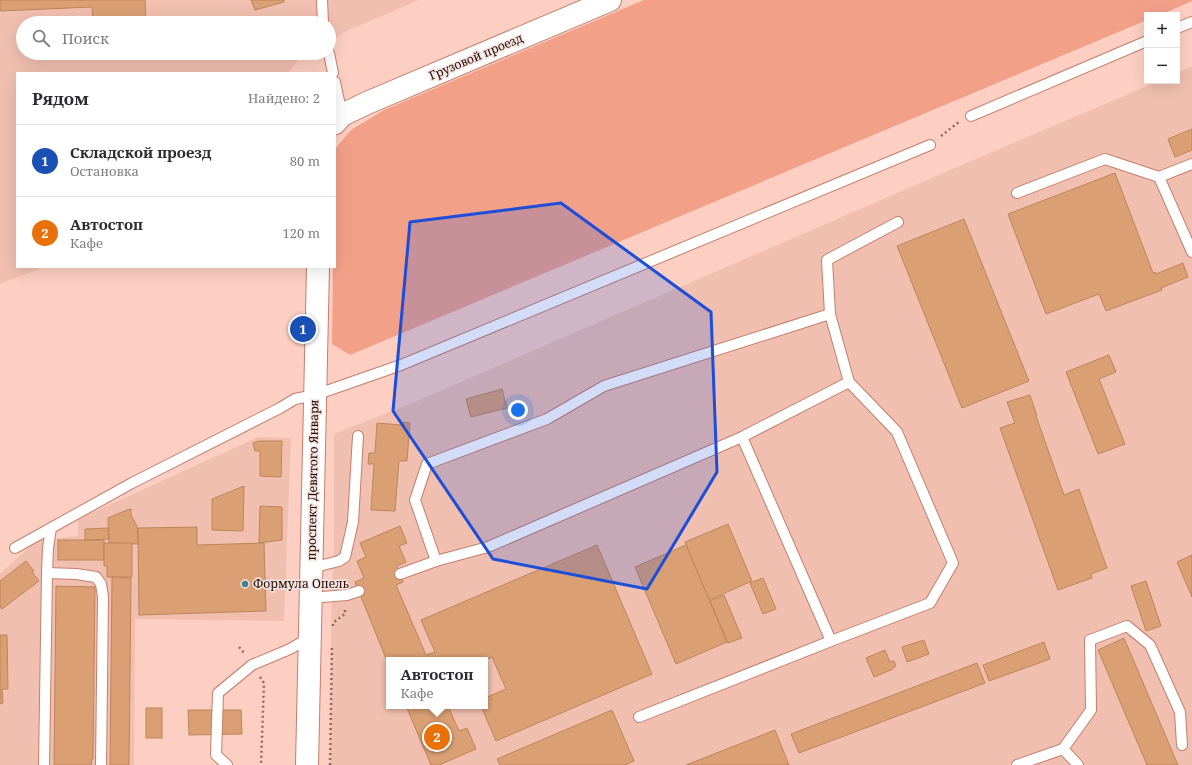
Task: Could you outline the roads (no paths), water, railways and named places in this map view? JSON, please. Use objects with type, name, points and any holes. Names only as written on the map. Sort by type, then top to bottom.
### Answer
[{"type":"street","name":"Грузовой проезд","points":[[338,119],[367,103],[610,0]]},
{"type":"street","name":"проспект Девятого Января","points":[[307,765],[318,268]]},
{"type":"lane","points":[[322,0],[323,16]]},
{"type":"lane","points":[[1180,27],[1192,22]]},
{"type":"lane","points":[[971,116],[1144,42]]},
{"type":"lane","points":[[330,60],[333,72]]},
{"type":"lane","points":[[336,94],[338,119]]},
{"type":"lane","points":[[15,548],[132,483],[273,412],[295,399],[315,395],[401,365],[930,145]]},
{"type":"lane","points":[[1017,193],[1105,159],[1159,178],[1192,164]]},
{"type":"lane","points":[[1159,178],[1192,252]]},
{"type":"lane","points":[[639,717],[930,603],[953,563],[897,432],[848,382],[830,314],[827,260],[898,222]]},
{"type":"lane","points":[[436,561],[415,500],[427,464],[547,419],[604,386],[830,314]]},
{"type":"lane","points":[[400,574],[436,561],[488,547],[742,437],[848,382]]},
{"type":"lane","points":[[311,568],[339,561],[345,557],[353,522],[358,436]]},
{"type":"lane","points":[[742,437],[831,641]]},
{"type":"lane","points":[[44,765],[47,573],[48,548],[51,528]]},
{"type":"lane","points":[[47,573],[76,574],[96,577],[101,584],[104,597],[101,765]]},
{"type":"lane","points":[[310,598],[347,595],[359,591]]},
{"type":"lane","points":[[1017,765],[1063,749],[1091,710],[1090,640],[1127,626],[1150,645],[1180,712],[1182,745]]},
{"type":"lane","points":[[227,765],[216,755],[218,693],[252,665],[290,649],[309,638]]},
{"type":"lane","points":[[1063,749],[1078,765]]},
{"type":"place","name":"Складской проезд","points":[[303,329]]},
{"type":"place","name":"Формула Опель","points":[[245,584]]},
{"type":"place","name":"Автостоп","points":[[437,737]]}]
